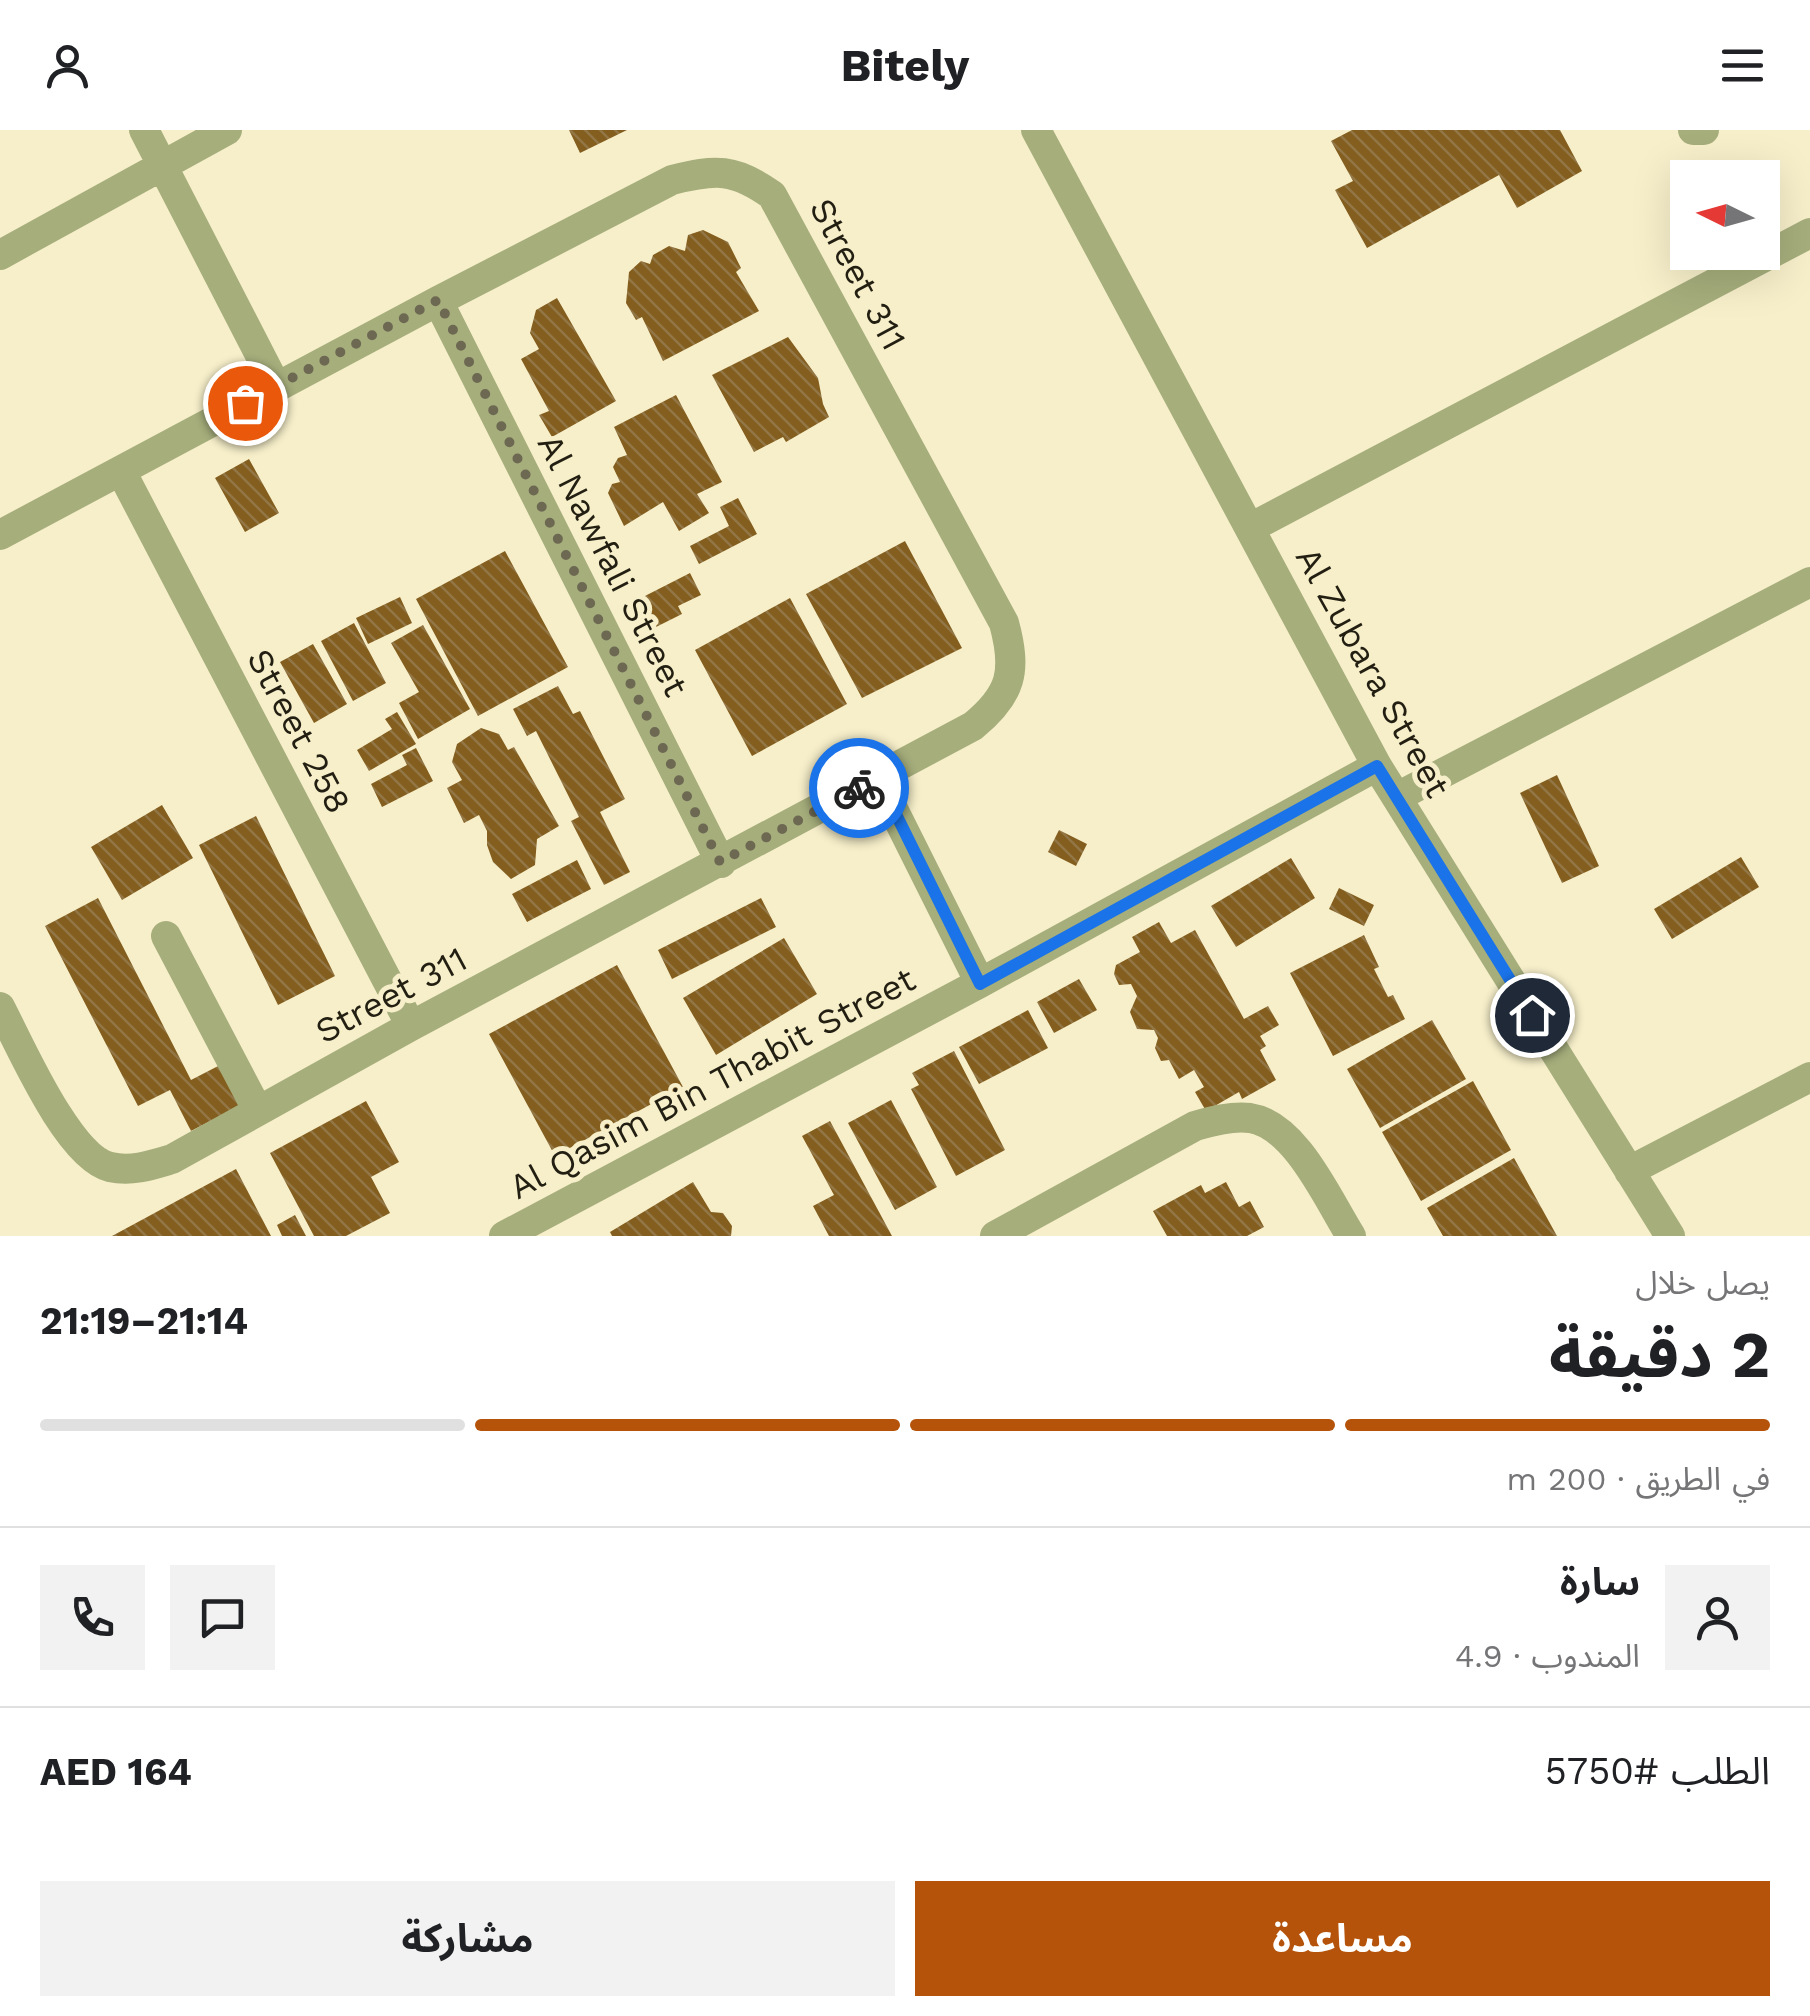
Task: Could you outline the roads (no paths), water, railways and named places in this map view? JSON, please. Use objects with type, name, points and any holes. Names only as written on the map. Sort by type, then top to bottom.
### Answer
[{"type":"street","points":[[144,130],[276,386]]},
{"type":"street","points":[[0,255],[227,130]]},
{"type":"street","name":"Al Zubara Street","points":[[1036,130],[1377,766],[1670,1236]]},
{"type":"street","points":[[1693,130],[1704,130]]},
{"type":"street","name":"Street 311","points":[[0,534],[672,180],[727,172],[752,180],[772,194],[1004,623],[1013,655],[1007,684],[995,708],[973,726],[411,1026],[172,1159],[141,1168],[108,1166],[86,1152],[66,1130],[0,1007]]},
{"type":"street","points":[[1250,528],[1810,233]]},
{"type":"street","name":"Al Nawfali Street","points":[[438,300],[720,862]]},
{"type":"street","name":"Street 258","points":[[121,470],[411,1026]]},
{"type":"street","points":[[1397,797],[1810,582]]},
{"type":"street","name":"Al Qasim Bin Thabit Street","points":[[504,1236],[980,984],[1377,766]]},
{"type":"street","points":[[878,778],[980,984]]},
{"type":"street","points":[[166,936],[258,1111]]},
{"type":"street","points":[[1629,1172],[1810,1078]]},
{"type":"street","points":[[995,1236],[1195,1126],[1252,1118],[1276,1128],[1297,1149],[1350,1236]]}]
